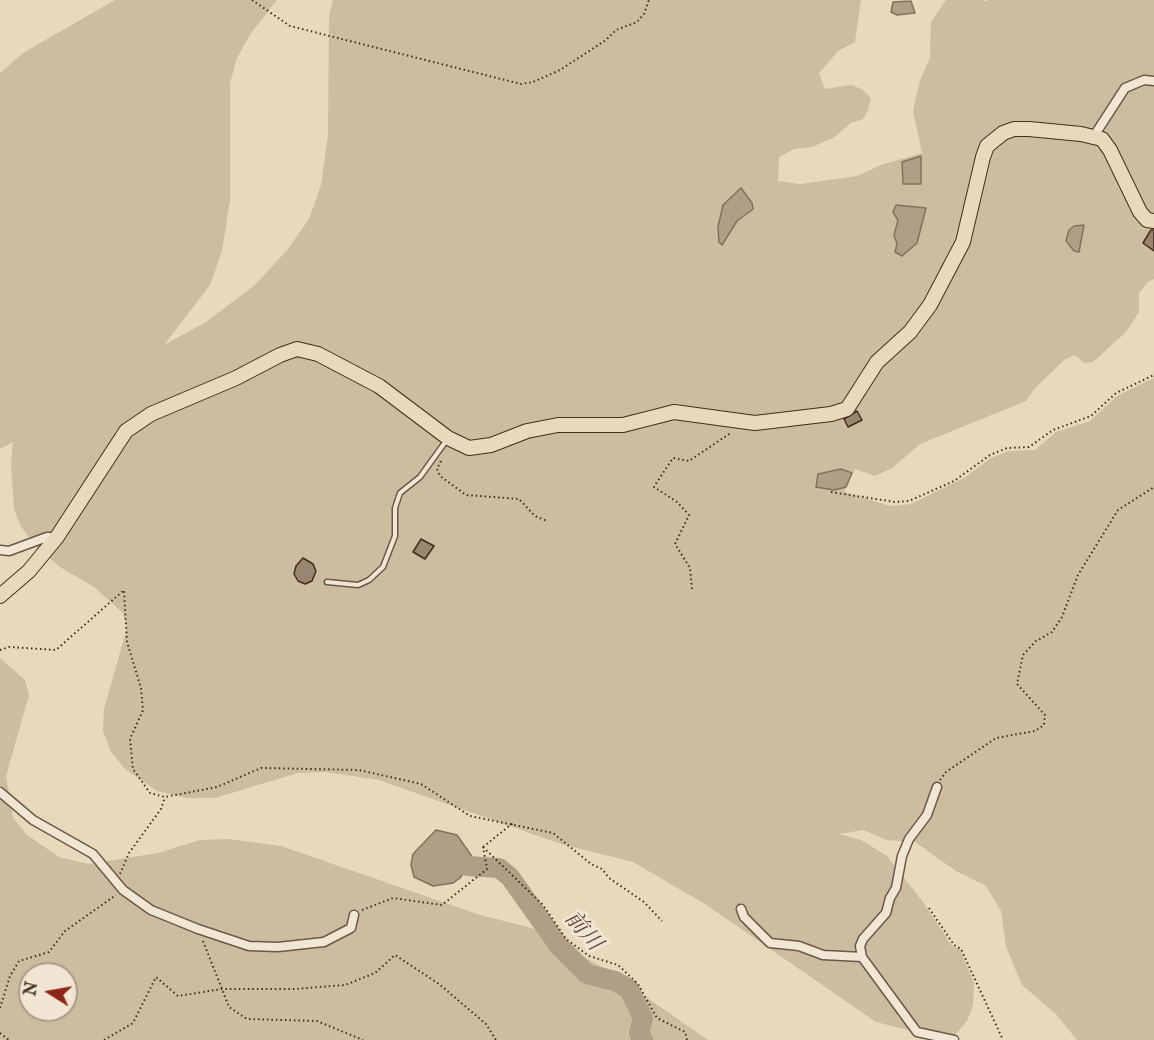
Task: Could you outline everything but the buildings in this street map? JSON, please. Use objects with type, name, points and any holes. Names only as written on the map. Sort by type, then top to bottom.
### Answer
[{"type":"main road","points":[[0,596],[28,571],[57,537],[112,449],[137,422],[280,355],[297,350],[318,354],[363,376],[448,438],[469,448],[479,448],[527,431],[558,425],[623,425],[674,412],[751,423],[831,414],[841,412],[852,404],[878,362],[920,320],[952,266],[963,242],[972,214],[982,157],[994,139],[1014,129],[1094,136],[1102,139],[1110,150],[1140,212],[1147,219],[1154,221]]},
{"type":"street","points":[[1094,136],[1125,87],[1144,80],[1154,81]]},
{"type":"street","points":[[0,550],[9,551],[47,537],[57,537]]},
{"type":"street","points":[[937,787],[927,815],[909,838],[902,856],[896,888],[890,898],[886,913],[862,939],[862,957],[917,1032],[954,1040]]},
{"type":"street","points":[[0,792],[33,820],[93,854],[120,886],[152,910],[198,929],[249,946],[278,947],[324,942],[351,928],[354,915]]},
{"type":"street","points":[[741,909],[744,917],[770,943],[799,946],[823,955],[862,957]]},
{"type":"lane","points":[[327,582],[358,585],[369,580],[383,567],[395,536],[395,508],[400,493],[420,477],[448,438]]},
{"type":"path","points":[[252,0],[290,26],[521,84],[560,70],[606,40],[616,30],[637,22],[644,14],[650,0]]},
{"type":"path","points":[[831,492],[895,502],[909,501],[954,481],[990,455],[1007,448],[1029,447],[1053,430],[1091,416],[1116,393],[1154,375]]},
{"type":"path","points":[[692,589],[690,568],[675,544],[689,515],[666,494],[654,488],[655,485],[673,458],[689,461],[719,439],[751,423]]},
{"type":"path","points":[[443,457],[437,469],[440,476],[466,495],[519,499],[535,516],[547,521]]},
{"type":"path","points":[[937,787],[946,772],[996,738],[1035,731],[1044,725],[1045,715],[1017,684],[1023,656],[1036,641],[1052,632],[1062,617],[1078,575],[1118,510],[1154,486]]},
{"type":"path","points":[[0,650],[9,647],[56,650],[124,590],[128,642],[141,688],[143,710],[130,739],[133,769],[150,793],[165,796],[217,787],[261,768],[359,770],[421,784],[470,816],[553,833],[591,864],[602,869],[609,878],[644,902],[662,921]]},
{"type":"path","points":[[0,1008],[10,976],[19,961],[50,952],[65,931],[120,886],[129,853],[161,809],[165,796]]},
{"type":"path","points":[[483,848],[513,823]]},
{"type":"path","points":[[354,915],[365,907],[393,898],[442,905],[487,869],[483,848]]},
{"type":"path","points":[[483,848],[543,904],[566,939],[589,956],[618,965],[638,984],[657,1018],[685,1032],[687,1040]]},
{"type":"path","points":[[929,908],[954,945],[961,949],[1004,1040]]},
{"type":"path","points":[[198,929],[229,1007],[247,1019],[316,1022],[363,1040]]},
{"type":"path","points":[[104,1040],[133,1023],[156,978],[178,996],[222,988],[345,985],[375,974],[395,955],[440,984],[486,1024],[496,1040]]},
{"type":"path","points":[[0,1033],[9,1040]]},
{"type":"shaded area","points":[[115,0],[277,0],[251,33],[237,58],[230,83],[230,200],[222,251],[210,285],[164,345],[206,322],[255,285],[288,249],[309,219],[321,185],[328,134],[329,16],[333,0],[861,0],[855,42],[838,51],[819,73],[825,89],[852,85],[863,90],[871,98],[868,110],[863,119],[851,123],[833,138],[812,147],[794,149],[779,157],[778,181],[800,184],[857,176],[881,165],[922,153],[913,111],[920,80],[930,58],[931,22],[946,0],[983,0],[987,2],[988,0],[1154,0],[1154,279],[1148,282],[1139,293],[1139,312],[1126,332],[1093,362],[1084,363],[1075,355],[1064,360],[1034,389],[1026,401],[920,444],[892,468],[875,476],[855,469],[844,492],[890,506],[911,504],[964,478],[991,458],[1009,451],[1035,450],[1056,432],[1090,421],[1117,396],[1154,378],[1154,1040],[1077,1040],[1056,1014],[1022,985],[1006,947],[1001,911],[986,886],[956,871],[915,842],[886,840],[864,830],[839,834],[861,840],[887,856],[923,902],[952,946],[960,949],[974,983],[973,1005],[967,1021],[954,1036],[908,1030],[876,1022],[705,904],[633,862],[561,844],[379,780],[326,772],[298,773],[215,798],[187,798],[157,791],[125,769],[111,752],[103,731],[104,709],[127,628],[123,613],[94,587],[60,567],[37,548],[20,525],[14,508],[11,465],[13,442],[0,449],[0,73],[23,53]]},
{"type":"shaded area","points":[[911,1],[915,13],[897,15],[891,12],[893,2]]},
{"type":"shaded area","points":[[921,156],[921,184],[903,184],[902,162]]},
{"type":"shaded area","points":[[741,188],[752,203],[753,209],[737,221],[722,245],[719,242],[718,227],[723,205]]},
{"type":"shaded area","points":[[896,205],[926,208],[917,243],[902,256],[895,252],[897,244],[894,235],[898,220],[893,212]]},
{"type":"shaded area","points":[[1084,225],[1079,252],[1074,251],[1066,241],[1069,230],[1074,226]]},
{"type":"shaded area","points":[[841,469],[852,473],[846,487],[834,490],[816,487],[818,474]]},
{"type":"shaded area","points":[[0,658],[25,680],[29,695],[6,776],[13,818],[27,835],[59,857],[89,864],[158,853],[200,840],[228,839],[281,846],[477,914],[535,929],[607,970],[708,1040],[0,1040]]},
{"type":"shaded area","points":[[436,830],[457,835],[473,858],[460,878],[453,883],[433,886],[414,877],[411,865],[413,854]]},
{"type":"waterway","name":"前川","points":[[467,866],[499,868],[510,877],[559,946],[587,974],[615,981],[629,989],[643,1018],[639,1033],[643,1040]]}]
